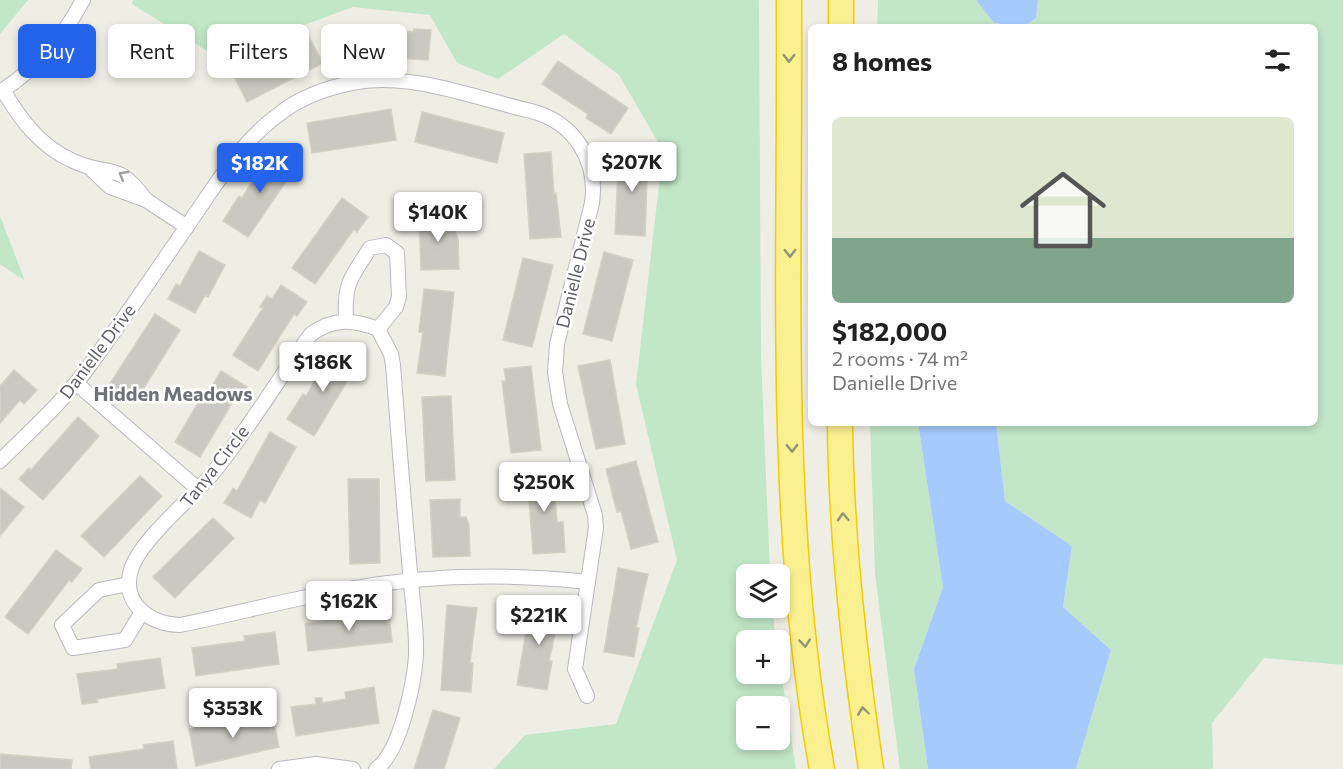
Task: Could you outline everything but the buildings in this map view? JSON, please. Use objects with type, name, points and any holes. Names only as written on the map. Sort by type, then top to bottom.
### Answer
[{"type":"highway","points":[[789,0],[792,474],[802,616],[822,769]]},
{"type":"highway","points":[[841,0],[841,24]]},
{"type":"highway","points":[[840,426],[842,491],[851,616],[871,769]]},
{"type":"street","points":[[83,0],[51,49],[33,68],[2,91],[15,111],[38,137],[60,155],[90,168],[119,171],[134,183],[146,200],[187,227]]},
{"type":"street","name":"Danielle Drive","points":[[0,461],[76,383],[238,154],[263,126],[297,102],[338,86],[377,81],[421,84],[537,113],[568,131],[588,160],[593,193],[557,344],[555,372],[560,404],[595,515],[596,528],[575,669],[587,696]]},
{"type":"street","points":[[376,769],[389,757],[412,683],[416,646],[391,354],[378,329],[346,320],[345,294],[347,284],[370,248],[386,245],[397,253],[399,297],[396,307],[378,329]]},
{"type":"street","name":"Tanya Circle","points":[[129,584],[131,571],[141,551],[213,472],[311,334],[327,325],[346,320]]},
{"type":"street","points":[[76,383],[198,489]]},
{"type":"street","points":[[142,612],[125,640],[73,648],[62,625],[99,590],[129,584],[134,603],[142,612],[161,623],[180,625],[343,590],[410,582],[514,575],[588,582]]},
{"type":"street","points":[[279,769],[316,764],[353,769]]},
{"type":"green space","points":[[0,0],[28,0],[0,34]]},
{"type":"green space","points":[[133,0],[759,0],[761,357],[770,564],[736,564],[736,618],[773,618],[775,630],[736,630],[736,684],[783,684],[785,696],[736,696],[736,750],[790,750],[790,730],[796,769],[494,769],[525,735],[616,724],[677,560],[636,384],[663,151],[619,75],[564,34],[498,79],[457,63],[430,15],[353,7],[307,24],[207,24],[207,51],[195,43],[195,24],[164,24],[132,4]]},
{"type":"green space","points":[[878,0],[976,0],[994,23],[998,24],[877,24]]},
{"type":"green space","points":[[1038,0],[1343,0],[1343,665],[1264,658],[1212,723],[1213,769],[1076,769],[1111,650],[1063,607],[1072,546],[1005,501],[996,426],[1318,426],[1318,24],[1027,24],[1036,18]]},
{"type":"green space","points":[[0,216],[25,281],[0,264]]},
{"type":"green space","points":[[870,426],[918,426],[943,587],[914,669],[928,769],[900,769],[875,574]]},
{"type":"water","points":[[976,0],[1038,0],[1036,18],[1027,24],[994,23]]},
{"type":"water","points":[[918,426],[996,426],[1005,501],[1072,546],[1063,607],[1111,650],[1076,769],[928,769],[914,669],[943,587]]},
{"type":"district","name":"Hidden Meadows","points":[[173,393]]}]
